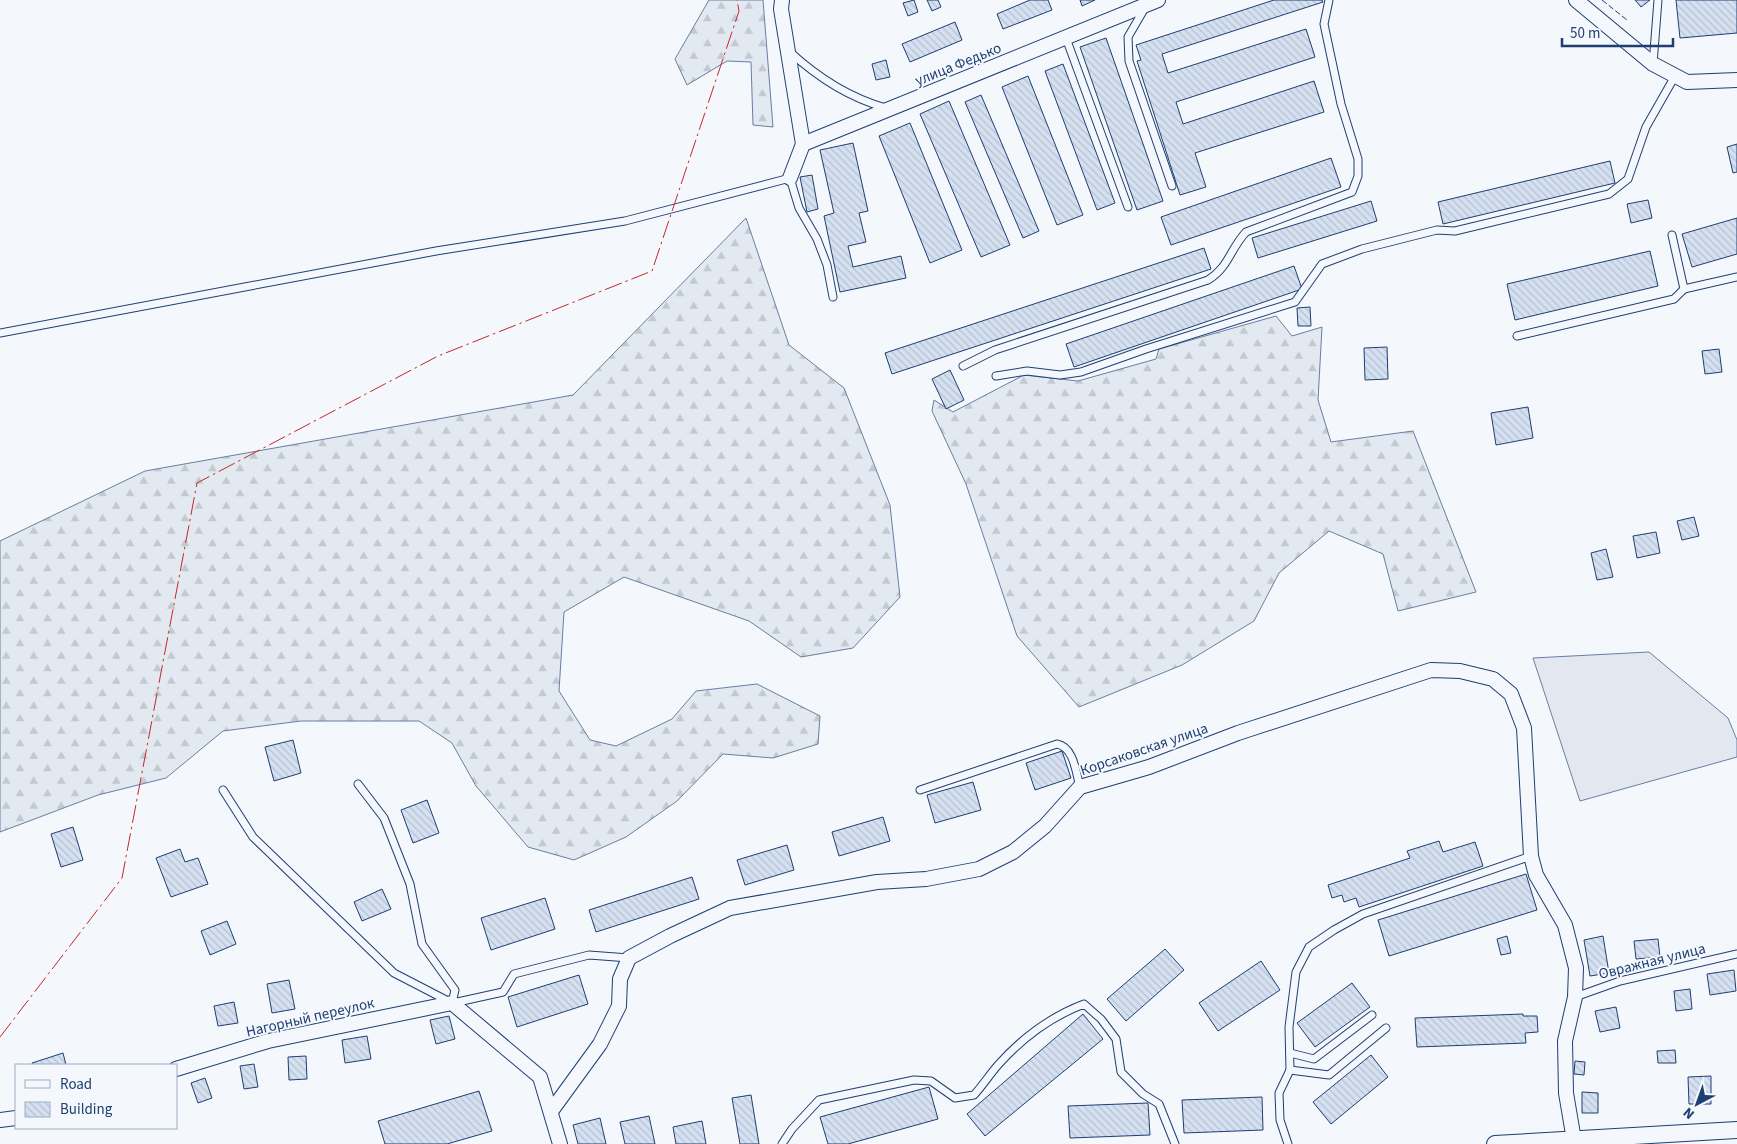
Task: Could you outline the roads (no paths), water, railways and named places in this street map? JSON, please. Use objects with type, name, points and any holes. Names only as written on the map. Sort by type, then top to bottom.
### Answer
[{"type":"street","points":[[782,0],[781,9],[803,144],[790,178]]},
{"type":"street","points":[[1576,0],[1653,64],[1674,76],[1687,82],[1737,80]]},
{"type":"street","name":"улица Федько","points":[[803,144],[1153,2]]},
{"type":"street","name":"Корсаковская улица","points":[[629,958],[730,908],[877,882],[926,879],[979,869],[1020,846],[1045,826],[1080,787],[1149,768],[1238,733],[1431,670],[1460,671],[1493,679],[1511,694],[1524,728],[1531,856]]},
{"type":"street","points":[[1531,856],[1536,875],[1565,925],[1576,968],[1575,996],[1565,1041],[1566,1093],[1574,1140]]},
{"type":"street","points":[[552,1110],[600,1044],[619,1006],[620,978],[629,958]]},
{"type":"street","points":[[452,1003],[540,1077],[552,1110],[560,1144]]},
{"type":"street","name":"Нагорный переулок","points":[[178,1068],[268,1041],[452,1003]]},
{"type":"street","points":[[0,1120],[15,1118]]},
{"type":"street","points":[[1496,1144],[1737,1130]]},
{"type":"lane","points":[[963,366],[995,350],[1208,280],[1221,272],[1238,241],[1246,232],[1352,192],[1358,176],[1358,159],[1341,104],[1324,24],[1329,0]]},
{"type":"lane","points":[[1653,64],[1658,0]]},
{"type":"lane","points":[[1153,2],[1128,37],[1129,61],[1172,186]]},
{"type":"lane","points":[[1066,38],[1128,207]]},
{"type":"lane","points":[[788,50],[826,80],[874,105],[889,109]]},
{"type":"lane","points":[[996,376],[1027,371],[1060,375],[1081,372],[1146,349],[1296,302],[1322,264],[1362,249],[1436,230],[1455,231],[1609,194],[1628,178],[1646,128],[1674,76]]},
{"type":"lane","points":[[0,332],[436,251],[625,221],[790,178],[799,208],[817,239],[827,265],[833,297]]},
{"type":"lane","points":[[1672,235],[1684,290]]},
{"type":"lane","points":[[1516,336],[1674,299],[1684,290],[1737,277]]},
{"type":"lane","points":[[920,790],[1057,744],[1064,745],[1069,750],[1080,787]]},
{"type":"lane","points":[[358,784],[384,818],[410,884],[422,944],[455,990],[452,1003]]},
{"type":"lane","points":[[223,790],[253,837],[394,973],[452,1003],[503,992],[514,974],[589,955],[629,958]]},
{"type":"lane","points":[[1288,1144],[1280,1120],[1279,1093],[1290,1070],[1289,1027],[1296,972],[1309,947],[1363,914],[1531,856]]},
{"type":"lane","name":"Овражная улица","points":[[1575,996],[1620,981],[1737,954]]},
{"type":"lane","points":[[782,1144],[792,1129],[820,1100],[914,1080],[931,1081],[955,1098],[974,1095],[998,1065],[1028,1035],[1066,1011],[1084,1004],[1102,1019],[1116,1039],[1121,1072],[1143,1094],[1159,1104],[1175,1144]]},
{"type":"lane","points":[[1290,1053],[1314,1060],[1372,1015]]},
{"type":"lane","points":[[1290,1070],[1329,1075],[1386,1028]]}]
